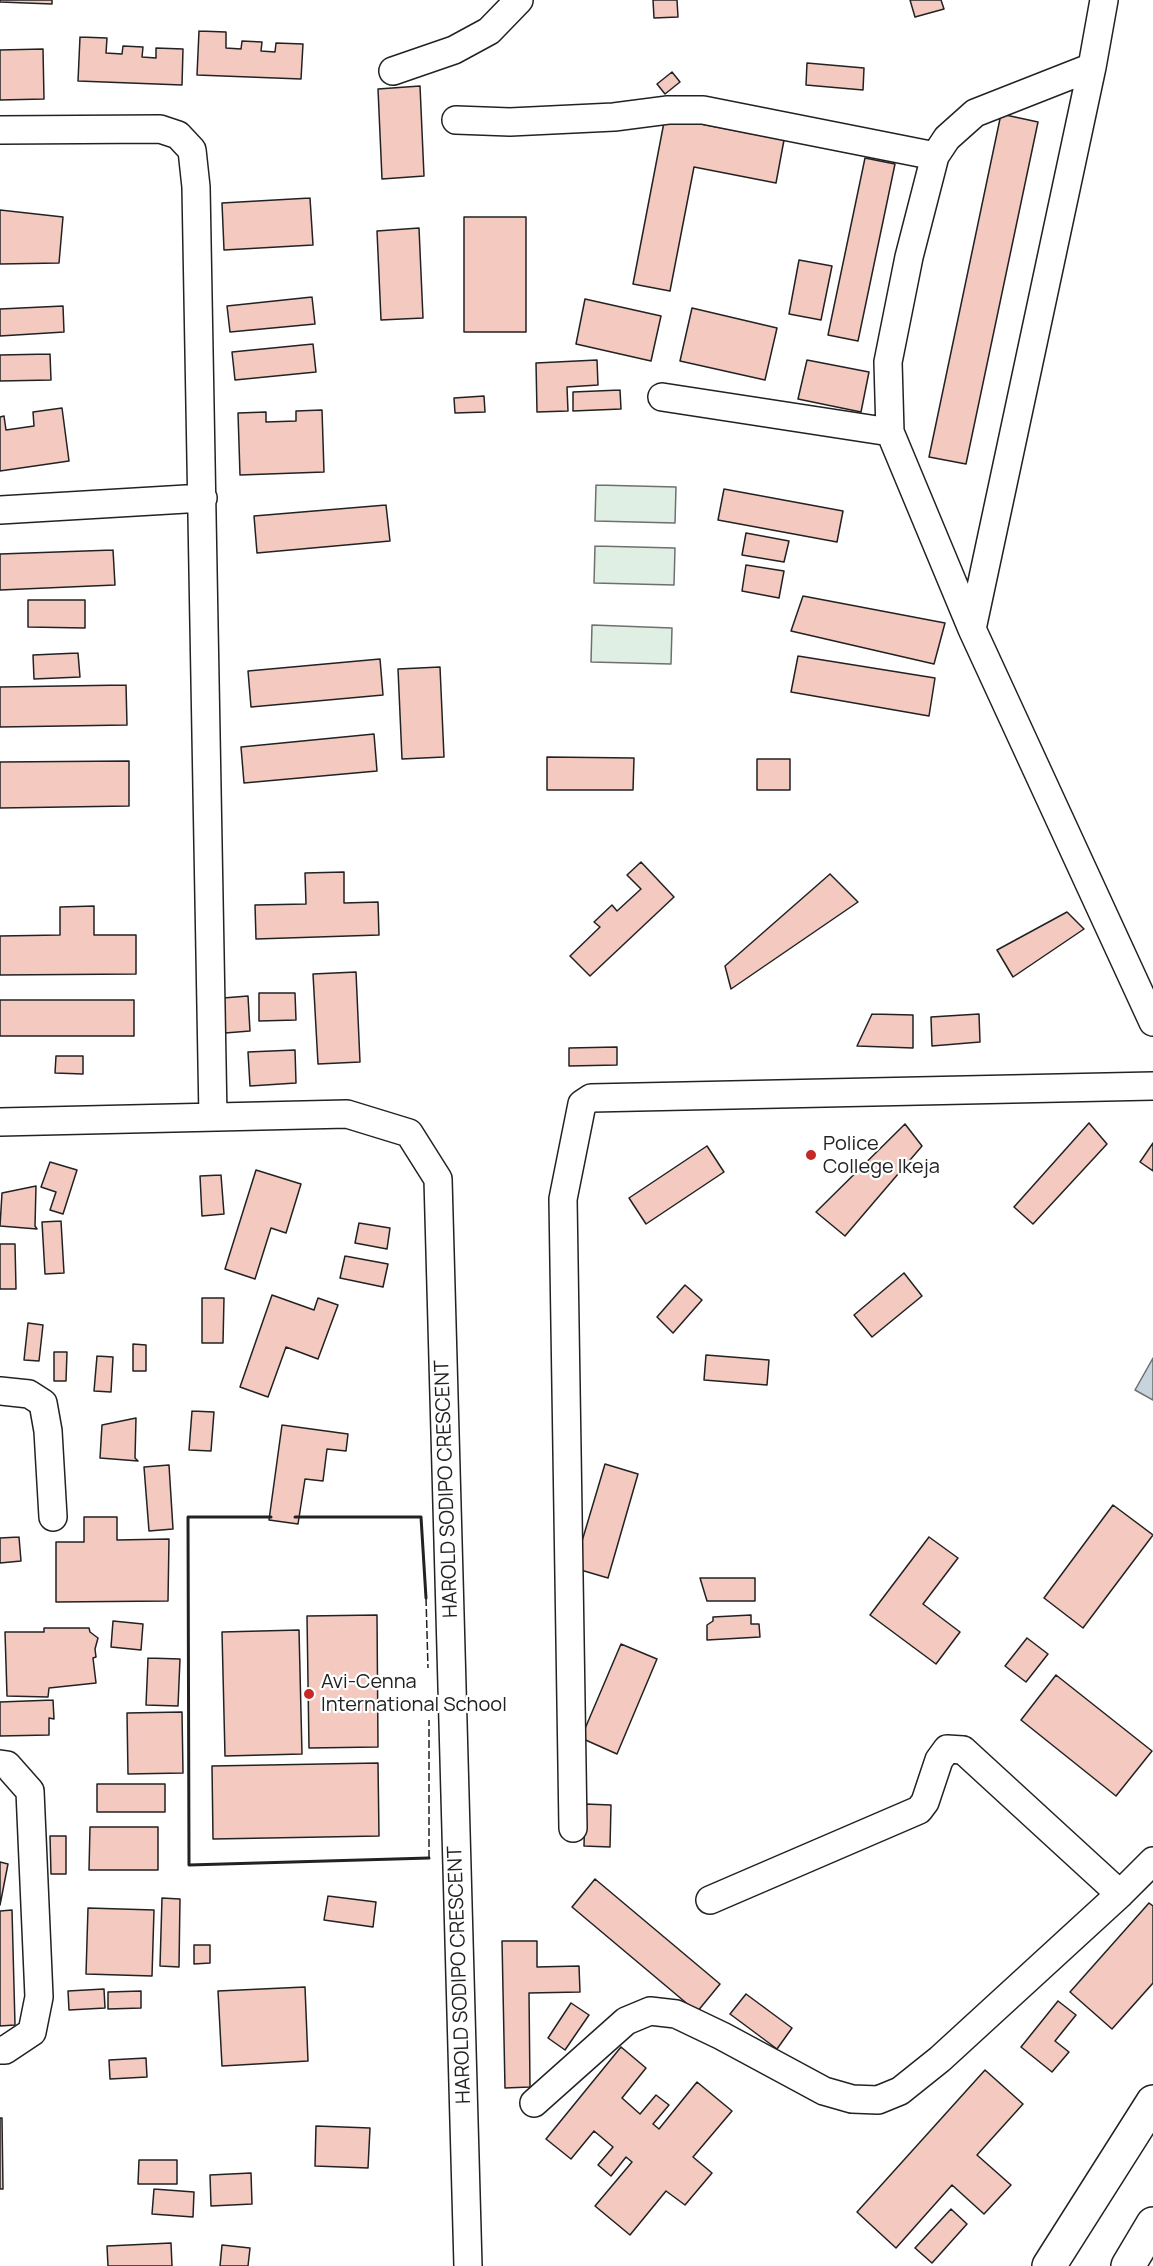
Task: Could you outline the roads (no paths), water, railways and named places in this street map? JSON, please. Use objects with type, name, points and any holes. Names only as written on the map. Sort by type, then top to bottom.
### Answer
[{"type":"main road","points":[[1049,2266],[1153,2102]]},
{"type":"main road","points":[[1069,2266],[1071,2242],[1087,2208]]},
{"type":"main road","points":[[1121,2266],[1142,2243]]},
{"type":"street","points":[[393,72],[454,50],[489,31],[519,0]]},
{"type":"street","points":[[972,629],[1092,67],[1104,0]]},
{"type":"street","points":[[1092,67],[975,113],[947,138],[935,156],[909,257],[888,362],[890,432],[972,629],[1153,1022]]},
{"type":"street","points":[[456,120],[510,122],[614,117],[668,110],[702,110],[935,156]]},
{"type":"street","points":[[0,130],[160,129],[178,135],[192,150],[196,187],[213,1117]]},
{"type":"street","points":[[662,397],[890,432]]},
{"type":"street","points":[[0,510],[202,498]]},
{"type":"street","points":[[573,1828],[563,1199],[582,1104],[591,1098],[1153,1086]]},
{"type":"street","name":"HAROLD SODIPO CRESCENT","points":[[0,1122],[347,1114],[409,1133],[438,1179],[468,2266]]},
{"type":"street","points":[[0,1391],[29,1394],[43,1403],[48,1431],[53,1517]]},
{"type":"street","points":[[710,1900],[919,1810],[925,1802],[939,1760],[947,1749],[963,1750],[1120,1894]]},
{"type":"street","points":[[0,1764],[6,1765],[30,1791],[39,1997],[32,2032],[5,2050],[0,2050]]},
{"type":"street","points":[[534,2103],[626,2021],[650,2011],[676,2014],[824,2091],[852,2099],[878,2100],[900,2091],[940,2060],[1153,1861]]},
{"type":"place","name":"Police College Ikeja","points":[[811,1155]]},
{"type":"place","name":"Avi-Cenna International School","points":[[309,1694]]}]
